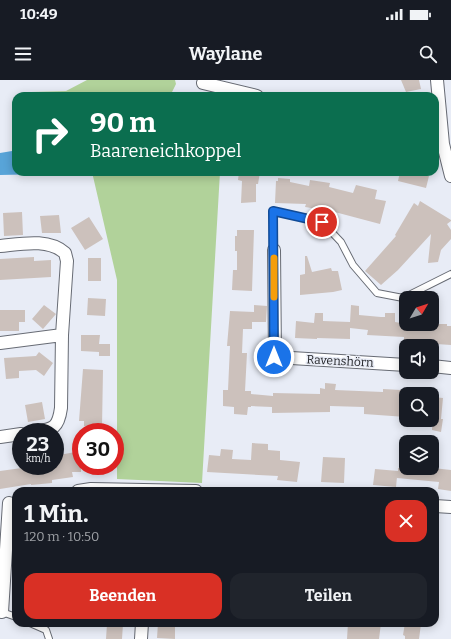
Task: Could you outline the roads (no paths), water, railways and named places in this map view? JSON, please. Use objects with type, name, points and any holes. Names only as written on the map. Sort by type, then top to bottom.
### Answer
[{"type":"street","points":[[437,80],[437,92]]},
{"type":"street","points":[[203,82],[242,92]]},
{"type":"street","points":[[439,131],[451,176]]},
{"type":"street","points":[[0,246],[35,244],[53,245],[65,253],[67,261],[62,334],[60,419],[58,423]]},
{"type":"street","name":"Ravenshörn","points":[[274,250],[274,357],[399,365]]},
{"type":"street","points":[[0,343],[62,334]]},
{"type":"street","points":[[439,367],[451,368]]},
{"type":"street","points":[[0,437],[12,435]]},
{"type":"street","points":[[1,613],[8,502]]},
{"type":"street","points":[[439,506],[451,507]]},
{"type":"street","points":[[141,639],[142,627]]},
{"type":"lane","points":[[274,250],[273,211],[322,222],[341,242],[354,265],[377,293],[403,298],[451,274]]},
{"type":"lane","points":[[1,613],[12,616]]},
{"type":"lane","points":[[39,627],[46,630],[49,639]]},
{"type":"water","points":[[12,151],[12,175],[0,175],[0,153]]}]
